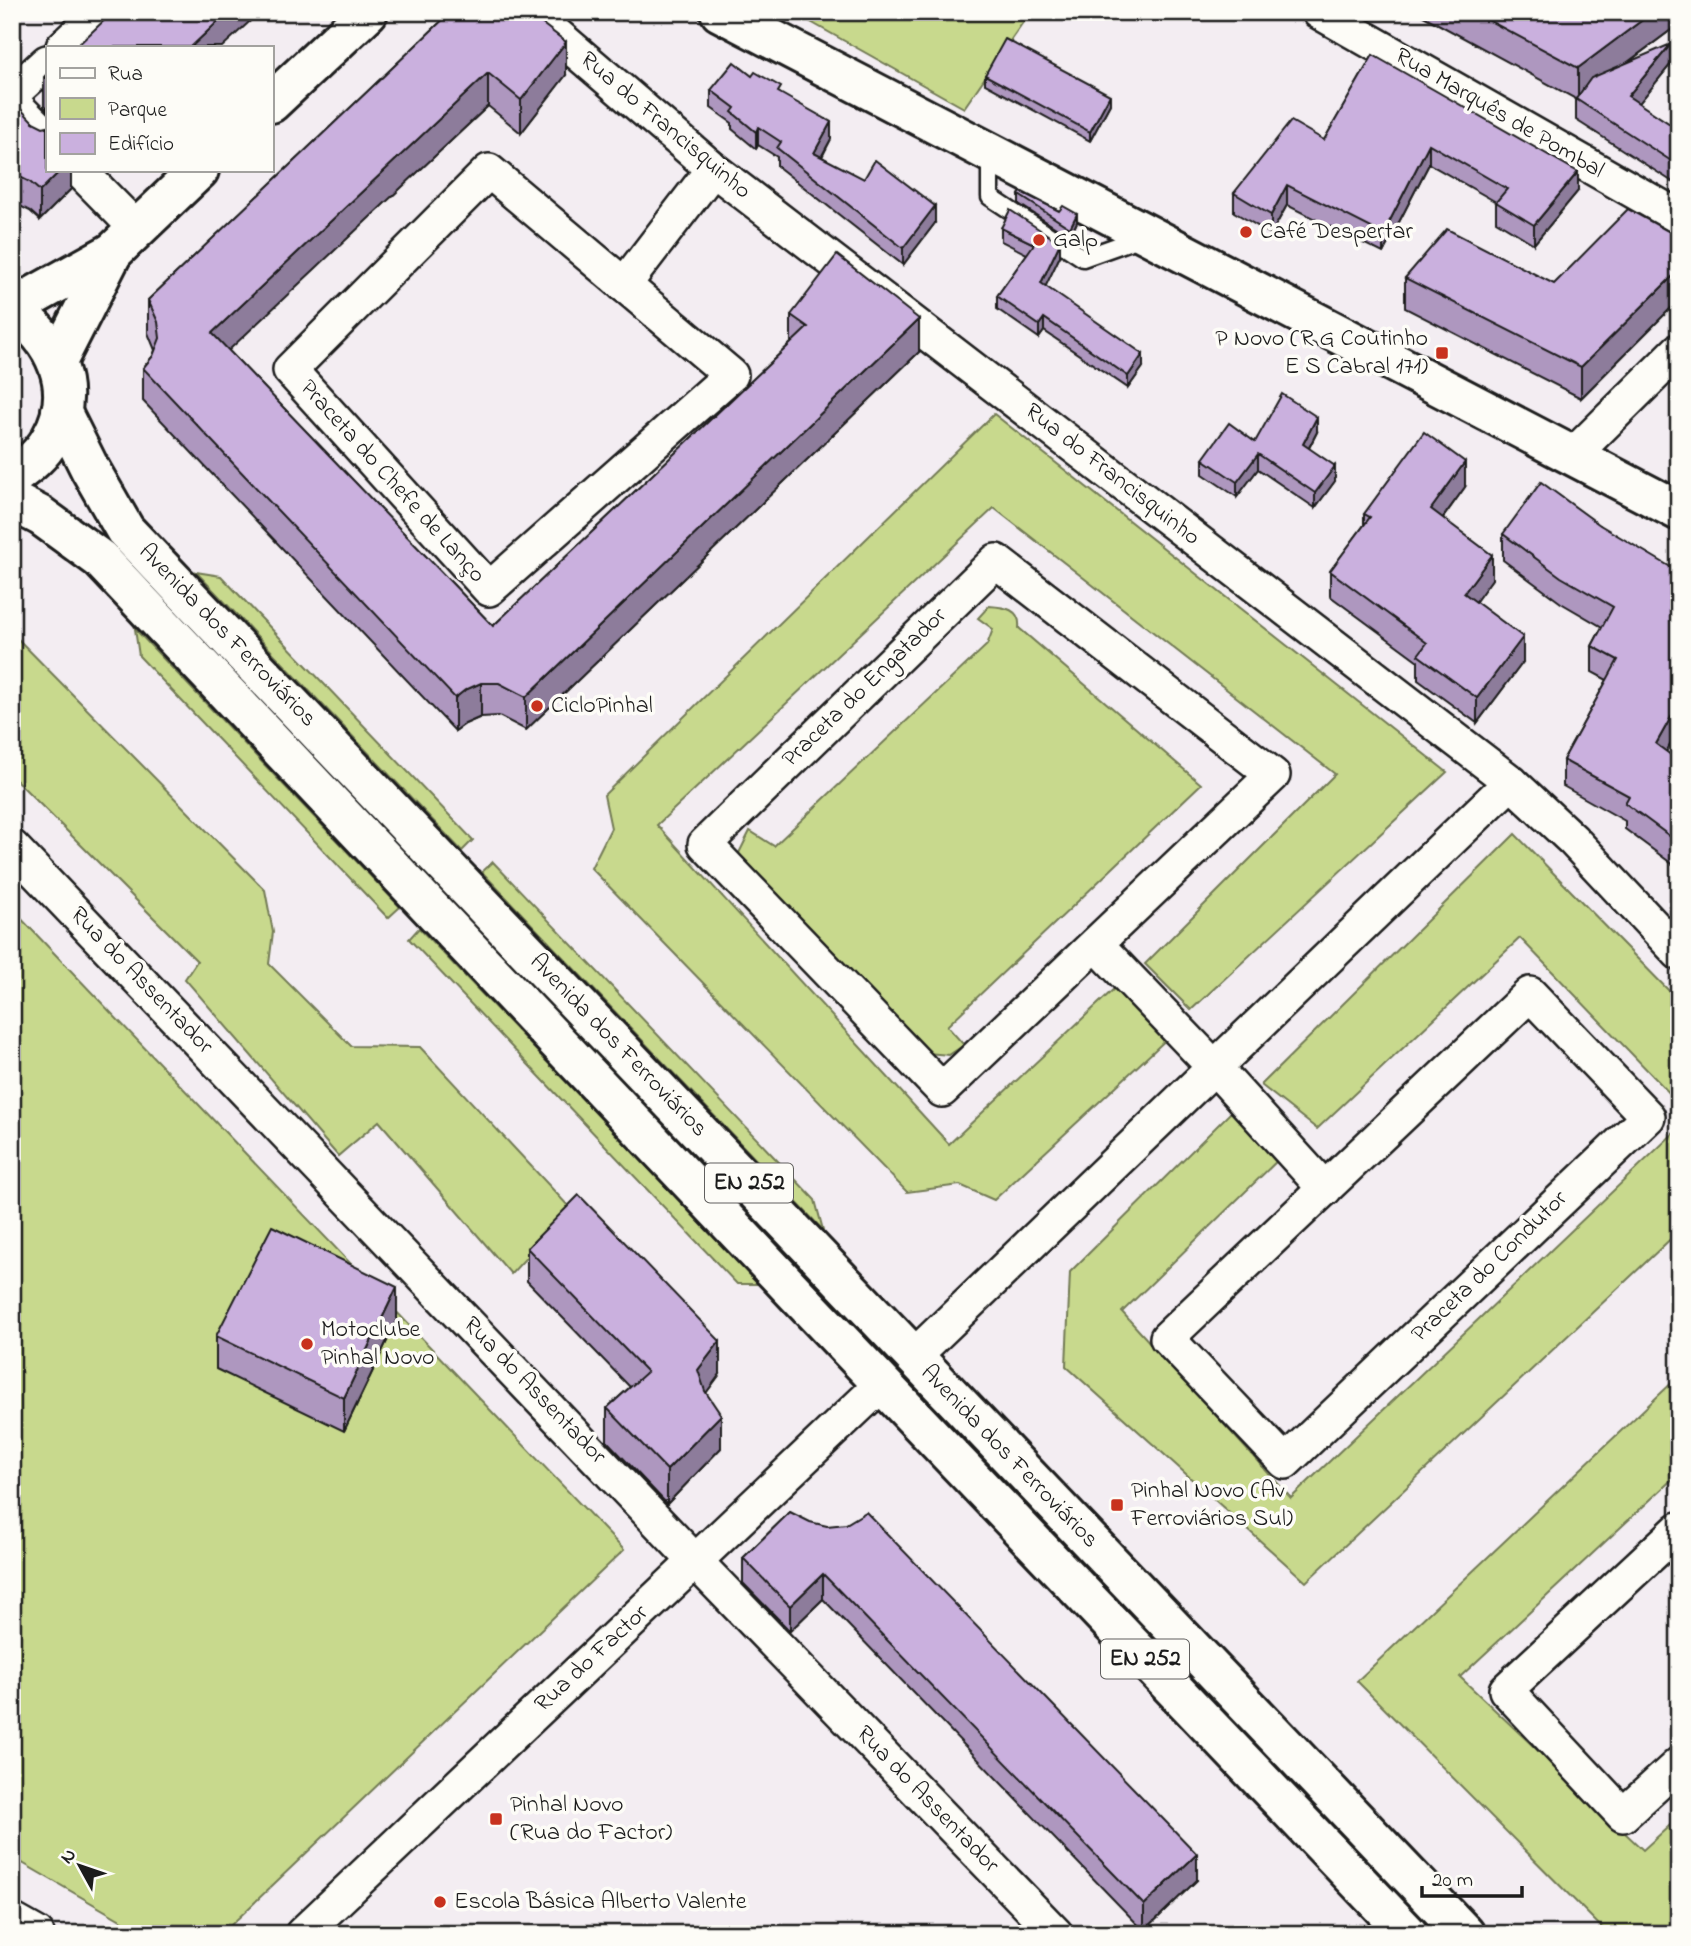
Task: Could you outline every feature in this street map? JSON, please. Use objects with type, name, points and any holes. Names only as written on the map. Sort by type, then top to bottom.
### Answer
[{"type":"main road","points":[[273,101],[368,12]]},
{"type":"main road","points":[[720,12],[1679,511]]},
{"type":"main road","points":[[12,309],[124,240],[197,172]]},
{"type":"main road","points":[[57,362],[124,240]]},
{"type":"main road","name":"Avenida dos Ferroviários","points":[[12,309],[47,341],[57,362],[62,386],[61,411],[51,438],[34,461],[12,477]]},
{"type":"main road","name":"Avenida dos Ferroviários","points":[[61,411],[125,530],[1465,1934]]},
{"type":"main road","name":"Avenida dos Ferroviários","points":[[12,501],[41,516],[100,559],[1408,1934]]},
{"type":"street","points":[[63,46],[100,12]]},
{"type":"street","name":"Rua do Francisquinho","points":[[530,12],[713,169],[1511,782],[1573,840],[1679,953]]},
{"type":"street","name":"Rua Marquês de Pombal","points":[[1319,12],[1679,216]]},
{"type":"street","points":[[12,94],[46,63]]},
{"type":"street","points":[[12,102],[46,136]]},
{"type":"street","points":[[624,285],[713,169]]},
{"type":"street","name":"Praceta do Chefe de Lanço","points":[[489,171],[624,285],[731,375],[489,589],[290,370],[489,171]]},
{"type":"street","points":[[80,172],[124,240]]},
{"type":"street","points":[[1572,456],[1679,350]]},
{"type":"street","name":"Praceta do Engatador","points":[[996,561],[1273,775],[1096,944],[942,1090],[705,844],[996,561]]},
{"type":"street","points":[[914,1356],[1511,782]]},
{"type":"street","name":"Rua do Assentador","points":[[12,847],[1056,1934]]},
{"type":"street","points":[[1096,944],[1325,1189]]},
{"type":"street","name":"Praceta do Condutor","points":[[1530,993],[1648,1117],[1285,1462],[1167,1338],[1325,1189],[1530,993]]},
{"type":"street","name":"Rua do Factor","points":[[302,1934],[882,1384]]},
{"type":"street","points":[[1679,1529],[1506,1690],[1623,1815],[1679,1764]]},
{"type":"street","points":[[12,1920],[37,1934]]},
{"type":"lane","points":[[990,153],[990,197],[1083,258],[1148,235]]},
{"type":"green space","points":[[803,12],[1030,12],[964,108],[800,16]]},
{"type":"green space","points":[[994,414],[1447,772],[1191,1010],[1145,964],[1335,774],[994,508],[657,825],[949,1144],[1115,988],[1132,994],[1171,1035],[994,1200],[960,1185],[907,1192],[591,868],[611,828],[604,795]]},
{"type":"green space","points":[[196,572],[221,576],[473,840],[462,851]]},
{"type":"green space","points":[[989,606],[1006,608],[1015,613],[1019,628],[1201,784],[947,1026],[964,1045],[949,1055],[927,1053],[737,857],[750,831],[774,846],[987,645],[993,629],[978,618]]},
{"type":"green space","points":[[135,629],[400,907],[388,918],[139,656]]},
{"type":"green space","points":[[12,633],[265,890],[273,932],[269,964],[351,1046],[420,1047],[571,1209],[511,1274],[379,1121],[338,1156],[185,979],[197,961],[12,776]]},
{"type":"green space","points":[[1515,834],[1679,1001],[1679,1103],[1520,938],[1317,1129],[1261,1085]]},
{"type":"green space","points":[[493,862],[815,1200],[823,1230],[482,872]]},
{"type":"green space","points":[[12,909],[624,1550],[231,1925],[240,1934],[145,1934],[12,1857]]},
{"type":"green space","points":[[419,928],[759,1284],[737,1284],[409,939]]},
{"type":"green space","points":[[1232,1111],[1283,1155],[1122,1312],[1291,1498],[1679,1128],[1679,1231],[1306,1582],[1066,1366],[1070,1272]]},
{"type":"green space","points":[[1679,1376],[1679,1473],[1460,1677],[1643,1850],[1679,1817],[1679,1934],[1608,1934],[1357,1681]]},
{"type":"building","points":[[113,12],[228,12],[192,46],[77,46]]},
{"type":"building","points":[[451,12],[527,12],[566,42],[521,100],[488,73],[212,333],[493,626],[808,327],[791,315],[837,255],[919,319],[526,697],[499,683],[481,683],[455,698],[143,368],[153,356],[160,338],[158,322],[148,300]]},
{"type":"building","points":[[1473,12],[1628,14],[1653,12],[1578,68]]},
{"type":"building","points":[[1005,39],[1110,95],[1090,132],[985,75]]},
{"type":"building","points":[[1671,44],[1628,96],[1679,130],[1679,166],[1576,99],[1591,78]]},
{"type":"building","points":[[1373,55],[1578,172],[1534,225],[1496,202],[1507,189],[1429,144],[1383,234],[1287,185],[1271,215],[1234,193],[1291,121],[1324,140]]},
{"type":"building","points":[[734,62],[752,76],[755,72],[781,87],[778,92],[831,122],[814,153],[864,179],[875,160],[935,206],[903,248],[777,148],[781,142],[758,127],[756,132],[732,112],[735,108],[711,90]]},
{"type":"building","points":[[15,103],[33,122],[46,126],[46,172],[59,172],[40,191],[30,182],[12,175],[12,106]]},
{"type":"building","points":[[1021,192],[1059,211],[1063,206],[1077,214],[1070,228],[1019,195]]},
{"type":"building","points":[[1628,209],[1679,237],[1679,270],[1581,367],[1405,278],[1447,229],[1554,284]]},
{"type":"building","points":[[1010,210],[1060,243],[1041,283],[1143,354],[1128,376],[1044,318],[1039,325],[997,296],[1034,244],[1001,228]]},
{"type":"building","points":[[1282,394],[1317,417],[1303,444],[1335,466],[1315,493],[1258,454],[1237,482],[1203,459],[1229,423],[1255,442]]},
{"type":"building","points":[[1424,432],[1465,462],[1431,509],[1492,555],[1464,593],[1523,637],[1477,698],[1418,655],[1427,643],[1330,571],[1370,517],[1364,514]]},
{"type":"building","points":[[1541,482],[1600,525],[1679,572],[1679,703],[1656,744],[1679,761],[1679,843],[1625,803],[1629,796],[1563,760],[1618,660],[1592,646],[1613,607],[1561,577],[1503,534]]},
{"type":"building","points":[[579,1195],[720,1341],[698,1370],[705,1391],[721,1415],[667,1470],[607,1408],[647,1372],[527,1248]]},
{"type":"building","name":"Motoclube Pinhal Novo","points":[[272,1226],[397,1287],[344,1398],[216,1336]]},
{"type":"building","points":[[790,1512],[810,1522],[827,1526],[846,1524],[866,1512],[1197,1854],[1144,1905],[823,1574],[790,1606],[743,1558]]},
{"type":"place","name":"Café Despertar","points":[[1246,232]]},
{"type":"place","name":"Galp","points":[[1039,240]]},
{"type":"place","name":"P Novo (R G Coutinho E S Cabral 171)","points":[[1442,353]]},
{"type":"place","name":"CicloPinhal","points":[[537,706]]},
{"type":"place","name":"Motoclube Pinhal Novo","points":[[307,1344]]},
{"type":"place","name":"Pinhal Novo (Av Ferroviários Sul)","points":[[1117,1505]]},
{"type":"place","name":"Pinhal Novo (Rua do Factor)","points":[[496,1819]]},
{"type":"place","name":"Escola Básica Alberto Valente","points":[[440,1902]]}]
